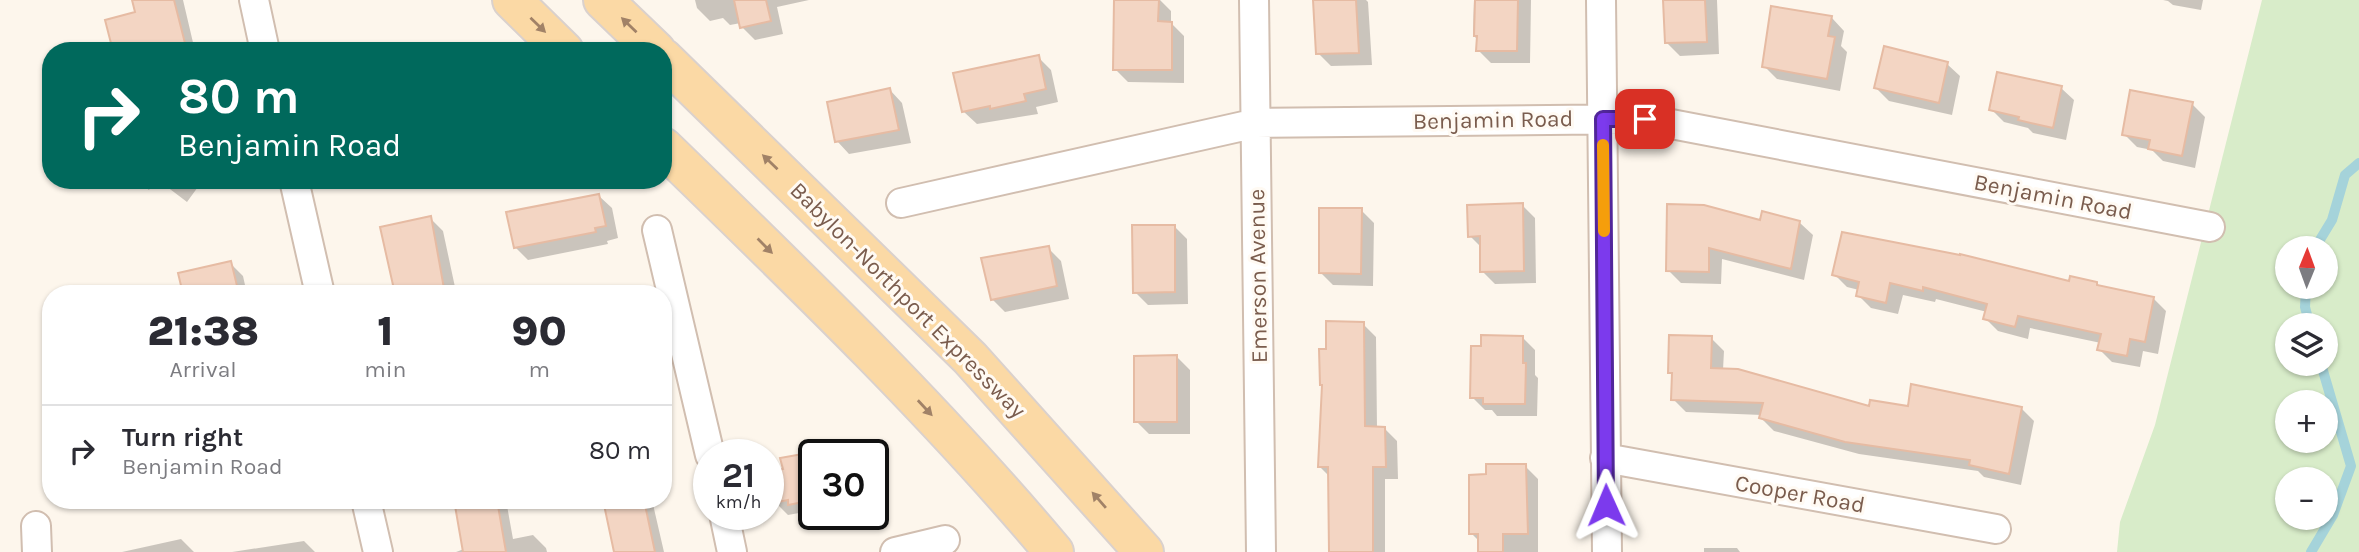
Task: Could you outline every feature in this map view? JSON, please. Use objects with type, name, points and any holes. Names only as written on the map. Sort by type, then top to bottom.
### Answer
[{"type":"main road","points":[[512,0],[555,42]]},
{"type":"main road","points":[[603,0],[647,42]]},
{"type":"main road","name":"Babylon-Northport Expressway","points":[[672,67],[970,358],[1143,552]]},
{"type":"main road","points":[[672,156],[876,357],[993,482],[1054,552]]},
{"type":"street","points":[[254,0],[263,42]]},
{"type":"street","name":"Emerson Avenue","points":[[1254,0],[1261,552]]},
{"type":"street","points":[[1601,0],[1607,552]]},
{"type":"street","name":"Benjamin Road","points":[[901,203],[1256,123],[1645,119],[2210,227]]},
{"type":"street","points":[[296,189],[318,285]]},
{"type":"street","points":[[657,230],[670,285]]},
{"type":"street","points":[[672,294],[706,439]]},
{"type":"street","name":"Cooper Road","points":[[1605,458],[1996,530]]},
{"type":"street","points":[[368,509],[377,552]]},
{"type":"street","points":[[727,530],[732,552]]},
{"type":"street","points":[[895,552],[945,540]]},
{"type":"green space","points":[[2262,0],[2359,0],[2359,552],[2117,552],[2120,522],[2155,425]]},
{"type":"building","points":[[132,0],[174,0],[185,42],[111,42],[105,20],[135,12]]},
{"type":"building","points":[[734,0],[766,0],[771,21],[740,28]]},
{"type":"building","points":[[1114,0],[1159,0],[1158,21],[1172,22],[1172,70],[1113,70]]},
{"type":"building","points":[[1313,0],[1356,0],[1359,53],[1316,54]]},
{"type":"building","points":[[1475,0],[1518,0],[1517,51],[1476,51]]},
{"type":"building","points":[[1663,0],[1705,0],[1707,42],[1665,43]]},
{"type":"building","points":[[1771,6],[1832,16],[1828,36],[1835,37],[1827,79],[1762,67]]},
{"type":"building","points":[[1884,46],[1948,62],[1939,103],[1874,88]]},
{"type":"building","points":[[1039,55],[1046,89],[1024,94],[1026,101],[962,112],[953,73]]},
{"type":"building","points":[[1997,72],[2062,86],[2053,128],[1989,110]]},
{"type":"building","points":[[890,88],[899,130],[835,142],[827,102]]},
{"type":"building","points":[[2130,90],[2193,102],[2182,156],[2148,149],[2150,140],[2122,135]]},
{"type":"building","points":[[599,194],[606,226],[595,228],[596,232],[514,248],[506,212]]},
{"type":"building","points":[[1523,203],[1524,271],[1480,272],[1480,236],[1468,237],[1467,205]]},
{"type":"building","points":[[1667,204],[1704,205],[1760,220],[1762,211],[1800,221],[1791,269],[1709,248],[1709,272],[1666,271]]},
{"type":"building","points":[[1319,208],[1362,208],[1361,274],[1319,273]]},
{"type":"building","points":[[431,216],[443,285],[393,285],[380,227]]},
{"type":"building","points":[[1132,225],[1175,225],[1175,292],[1133,293]]},
{"type":"building","points":[[1842,232],[1960,254],[2069,281],[2070,276],[2097,282],[2097,285],[2154,297],[2145,342],[2130,339],[2127,356],[2097,350],[2101,334],[2018,316],[2015,327],[1983,319],[1987,304],[1923,287],[1923,291],[1890,283],[1886,303],[1856,296],[1859,282],[1832,275]]},
{"type":"building","points":[[1049,246],[1057,286],[991,300],[981,258]]},
{"type":"building","points":[[231,261],[237,285],[181,285],[178,273]]},
{"type":"building","points":[[1326,321],[1364,322],[1365,426],[1385,427],[1386,467],[1373,467],[1373,552],[1329,552],[1328,467],[1318,467],[1322,385],[1319,349],[1326,349]]},
{"type":"building","points":[[1481,335],[1523,336],[1523,363],[1526,363],[1525,404],[1483,404],[1483,398],[1470,398],[1471,346],[1481,346]]},
{"type":"building","points":[[1669,335],[1712,336],[1711,368],[1738,369],[1869,406],[1870,400],[1908,406],[1911,384],[2022,407],[2009,474],[1969,465],[1970,460],[1845,442],[1759,418],[1763,403],[1671,400],[1672,373],[1668,373]]},
{"type":"building","points":[[1177,355],[1177,422],[1134,422],[1134,356]]},
{"type":"building","points":[[798,455],[798,503],[788,505],[788,500],[784,501],[784,457]]},
{"type":"building","points":[[1486,464],[1526,464],[1528,534],[1503,534],[1503,552],[1478,552],[1478,534],[1469,534],[1469,475],[1486,474]]},
{"type":"building","points":[[456,509],[499,509],[506,552],[463,552]]},
{"type":"building","points":[[605,509],[646,509],[655,552],[614,552]]},
{"type":"waterway","points":[[2322,236],[2332,220],[2345,175],[2359,163]]},
{"type":"waterway","points":[[2305,299],[2307,313]]},
{"type":"waterway","points":[[2311,552],[2333,515],[2351,466],[2325,376]]},
{"type":"slow traffic","points":[[1603,145],[1604,231]]},
{"type":"route","points":[[1606,505],[1603,119],[1645,119]]}]
